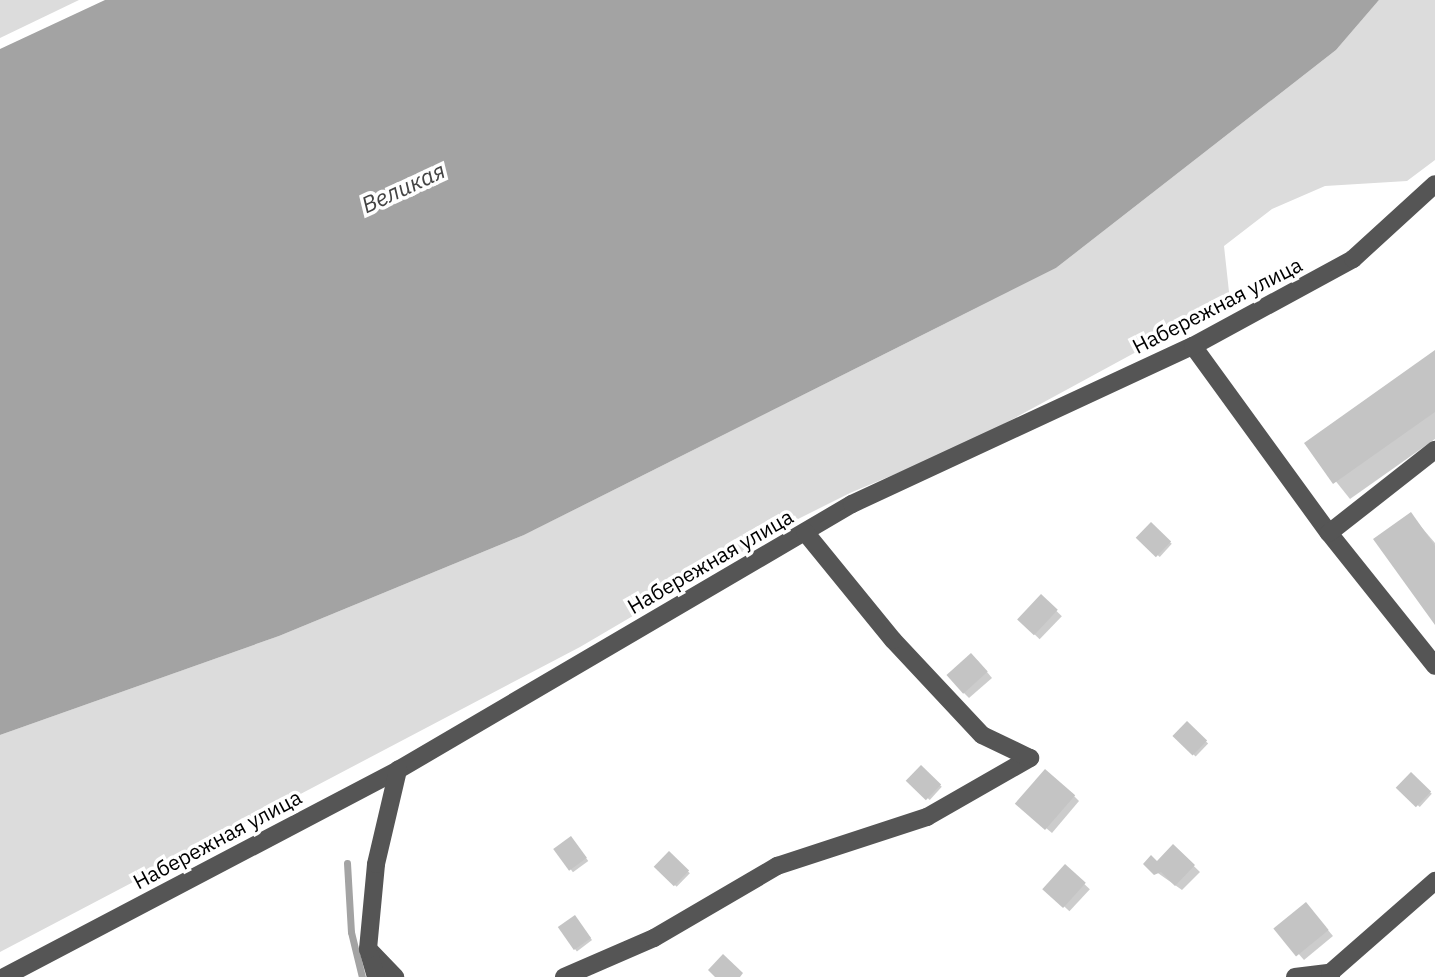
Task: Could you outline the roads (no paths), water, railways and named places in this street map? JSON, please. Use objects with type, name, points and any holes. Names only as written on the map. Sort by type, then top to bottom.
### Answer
[{"type":"street","name":"Набережная улица","points":[[4,977],[398,769],[852,504],[1193,345],[1353,259],[1435,184]]},
{"type":"street","points":[[1193,345],[1329,533],[1435,666]]},
{"type":"street","points":[[1329,533],[1435,450]]},
{"type":"street","points":[[564,977],[654,938],[777,866],[927,817],[1031,758],[982,735],[893,639],[805,532]]},
{"type":"street","points":[[376,977],[368,949],[376,864],[398,769]]},
{"type":"street","points":[[1295,977],[1330,975],[1435,881]]},
{"type":"street","points":[[368,949],[395,977]]},
{"type":"water","name":"Великая","points":[[105,0],[1379,0],[1336,50],[1056,268],[524,535],[279,636],[0,735],[0,49]]},
{"type":"waterway","points":[[347,863],[351,932],[362,977]]}]
